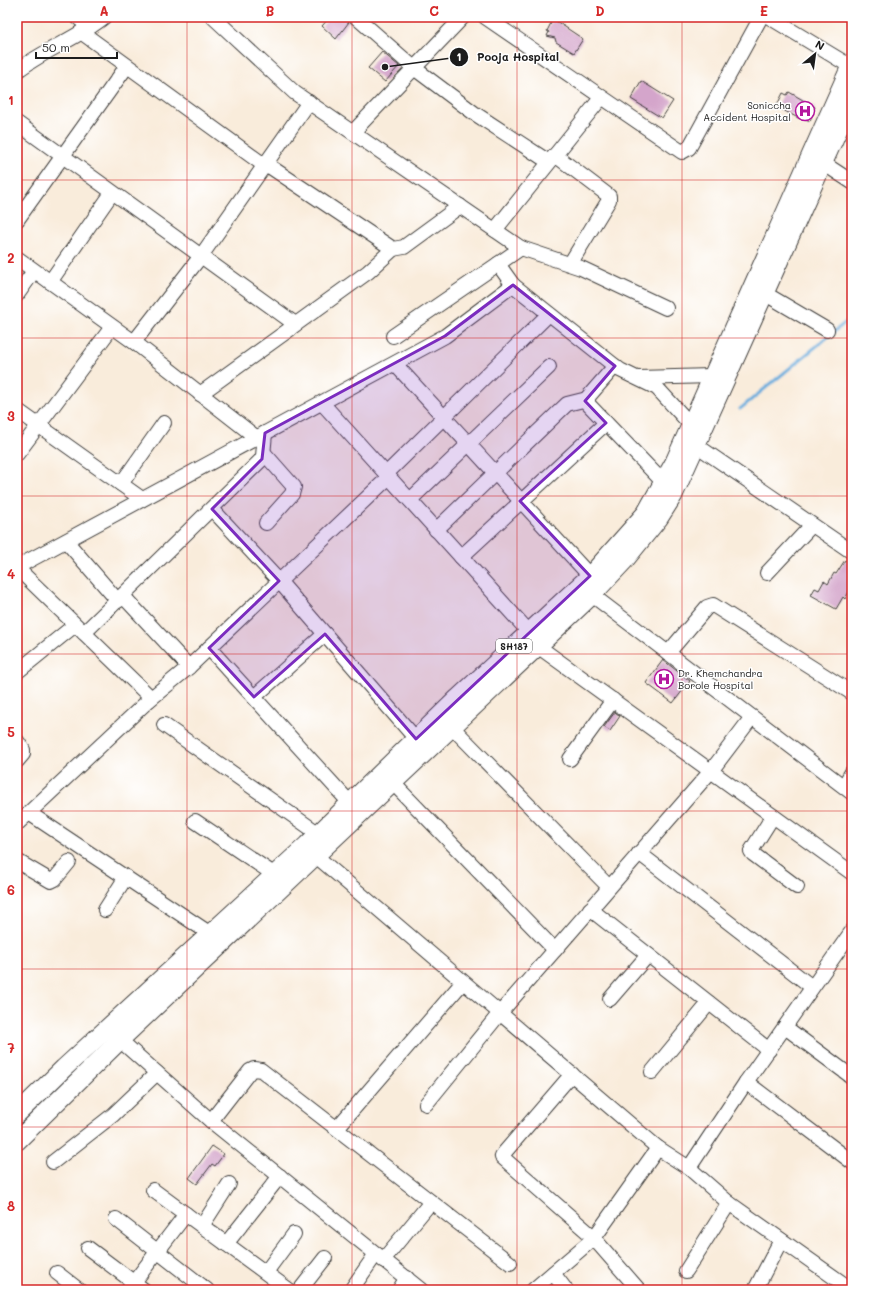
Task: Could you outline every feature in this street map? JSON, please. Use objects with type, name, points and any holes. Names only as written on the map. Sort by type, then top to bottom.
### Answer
[{"type":"main road","name":"SH187","points":[[17,1114],[114,1035],[217,938],[316,856],[452,728],[534,640],[646,513],[664,483],[691,425],[851,65]]},
{"type":"main road","name":"SH187","points":[[217,938],[275,875],[416,739],[534,640],[592,595],[624,561],[659,518],[673,496],[852,99]]},
{"type":"main road","name":"SH187","points":[[17,1141],[114,1035]]},
{"type":"street","points":[[77,17],[86,30],[127,66],[265,164],[393,250]]},
{"type":"street","points":[[17,71],[34,59],[86,30],[104,17]]},
{"type":"street","points":[[213,17],[295,92],[521,248],[570,264],[666,308]]},
{"type":"street","points":[[353,132],[463,17]]},
{"type":"street","points":[[485,17],[677,151],[686,152],[761,17]]},
{"type":"street","points":[[769,17],[851,65]]},
{"type":"street","points":[[363,19],[414,68],[474,113],[552,159],[609,196],[570,264]]},
{"type":"street","points":[[17,220],[63,158],[127,66]]},
{"type":"street","points":[[495,230],[601,98]]},
{"type":"street","points":[[134,342],[201,256],[309,102]]},
{"type":"street","points":[[17,123],[63,158],[291,321],[292,327]]},
{"type":"street","points":[[823,163],[852,182]]},
{"type":"street","points":[[50,282],[112,192]]},
{"type":"street","points":[[200,394],[368,272],[393,250],[404,247],[460,206]]},
{"type":"street","points":[[393,336],[521,248]]},
{"type":"street","points":[[17,258],[134,342],[200,394],[261,435],[264,453],[294,488],[292,494],[266,523]]},
{"type":"street","points":[[498,264],[513,284],[615,366],[656,388],[691,425]]},
{"type":"street","points":[[17,295],[34,270]]},
{"type":"street","points":[[149,700],[147,694],[17,568],[445,336],[513,284]]},
{"type":"street","points":[[764,293],[827,330]]},
{"type":"street","points":[[217,938],[126,877],[21,819],[149,700],[189,667],[209,648],[387,475],[549,314]]},
{"type":"street","points":[[17,454],[112,327]]},
{"type":"street","points":[[395,364],[590,576]]},
{"type":"street","points":[[436,530],[494,472],[567,404],[587,399],[615,366]]},
{"type":"street","points":[[410,500],[549,367]]},
{"type":"street","points":[[636,378],[712,376]]},
{"type":"street","points":[[587,399],[588,404],[664,483]]},
{"type":"street","points":[[322,403],[534,640],[852,873]]},
{"type":"street","points":[[17,410],[142,499]]},
{"type":"street","points":[[121,484],[164,423]]},
{"type":"street","points":[[461,557],[606,423]]},
{"type":"street","points":[[696,445],[852,552]]},
{"type":"street","points":[[17,672],[80,629],[120,599],[260,461],[264,453]]},
{"type":"street","points":[[212,509],[279,581],[416,739]]},
{"type":"street","points":[[767,573],[812,525]]},
{"type":"street","points":[[66,541],[120,599],[189,667]]},
{"type":"street","points":[[592,595],[848,789],[852,772]]},
{"type":"street","points":[[668,653],[707,607],[713,605],[852,693]]},
{"type":"street","points":[[254,697],[325,634]]},
{"type":"street","points":[[209,648],[350,803]]},
{"type":"street","points":[[570,759],[614,700]]},
{"type":"street","points":[[426,1104],[500,1013],[711,771],[752,716]]},
{"type":"street","points":[[164,725],[318,834]]},
{"type":"street","points":[[452,728],[610,887]]},
{"type":"street","points":[[17,741],[23,750],[23,754],[17,762]]},
{"type":"street","points":[[393,783],[555,950]]},
{"type":"street","points":[[773,816],[751,851],[798,887]]},
{"type":"street","points":[[195,821],[275,875]]},
{"type":"street","points":[[639,853],[812,987]]},
{"type":"street","points":[[316,856],[663,1151],[686,1166],[729,1203],[852,1290]]},
{"type":"street","points":[[17,861],[51,881],[55,879],[69,862]]},
{"type":"street","points":[[105,910],[126,877]]},
{"type":"street","points":[[590,910],[763,1045]]},
{"type":"street","points":[[686,1166],[746,1082],[763,1045],[785,1027],[852,931]]},
{"type":"street","points":[[610,999],[648,955]]},
{"type":"street","points":[[337,1128],[463,982]]},
{"type":"street","points":[[652,1072],[709,1003]]},
{"type":"street","points":[[785,1027],[852,1076]]},
{"type":"street","points":[[114,1035],[211,1121],[380,1257],[403,1284],[421,1290]]},
{"type":"street","points":[[211,1121],[250,1071],[258,1068],[510,1263]]},
{"type":"street","points":[[53,1162],[113,1115],[157,1073]]},
{"type":"street","points":[[572,1074],[502,1157],[592,1236],[639,1290]]},
{"type":"street","points":[[746,1082],[852,1162]]},
{"type":"street","points":[[533,1290],[592,1236],[663,1151]]},
{"type":"street","points":[[226,1244],[280,1176]]},
{"type":"street","points":[[202,1226],[229,1184]]},
{"type":"street","points":[[153,1190],[289,1290]]},
{"type":"street","points":[[351,1290],[431,1202]]},
{"type":"street","points":[[686,1271],[729,1203]]},
{"type":"street","points":[[88,1248],[136,1287],[158,1251],[186,1214]]},
{"type":"street","points":[[116,1220],[207,1290]]},
{"type":"street","points":[[266,1272],[294,1234]]},
{"type":"street","points":[[755,1290],[782,1240]]},
{"type":"street","points":[[300,1290],[325,1258]]},
{"type":"street","points":[[57,1273],[79,1290]]},
{"type":"street","points":[[553,1273],[566,1290]]},
{"type":"highlighted area","points":[[513,285],[615,366],[585,401],[606,423],[520,501],[590,576],[416,739],[325,634],[254,697],[209,648],[279,581],[212,509],[262,459],[265,433],[445,336]]},
{"type":"building","points":[[330,17],[343,17],[349,22],[336,39],[322,26]]},
{"type":"building","points":[[553,19],[583,39],[574,53],[556,42],[555,38],[547,36],[549,32],[547,31]]},
{"type":"building","points":[[382,52],[399,66],[385,82],[368,68]]},
{"type":"building","points":[[641,81],[673,101],[662,118],[631,99]]},
{"type":"building","points":[[789,92],[815,107],[810,121],[801,117],[800,119],[781,109],[782,107],[777,105],[783,93],[787,95]]},
{"type":"building","points":[[845,560],[852,564],[852,586],[845,599],[843,597],[836,609],[811,595],[815,588],[819,590],[824,581],[828,584],[834,573],[836,574]]},
{"type":"building","points":[[663,660],[690,681],[673,703],[646,683]]},
{"type":"building","points":[[615,712],[620,716],[610,731],[604,727]]},
{"type":"building","points":[[212,1146],[224,1154],[215,1166],[212,1164],[197,1184],[189,1178]]},
{"type":"waterway","points":[[740,409],[852,317]]},
{"type":"place","name":"Pooja Hospital","points":[[385,67]]},
{"type":"place","name":"Soniccha Accident Hospital","points":[[805,111]]},
{"type":"place","name":"Dr. Khemchandra Borole Hospital","points":[[664,679]]}]
